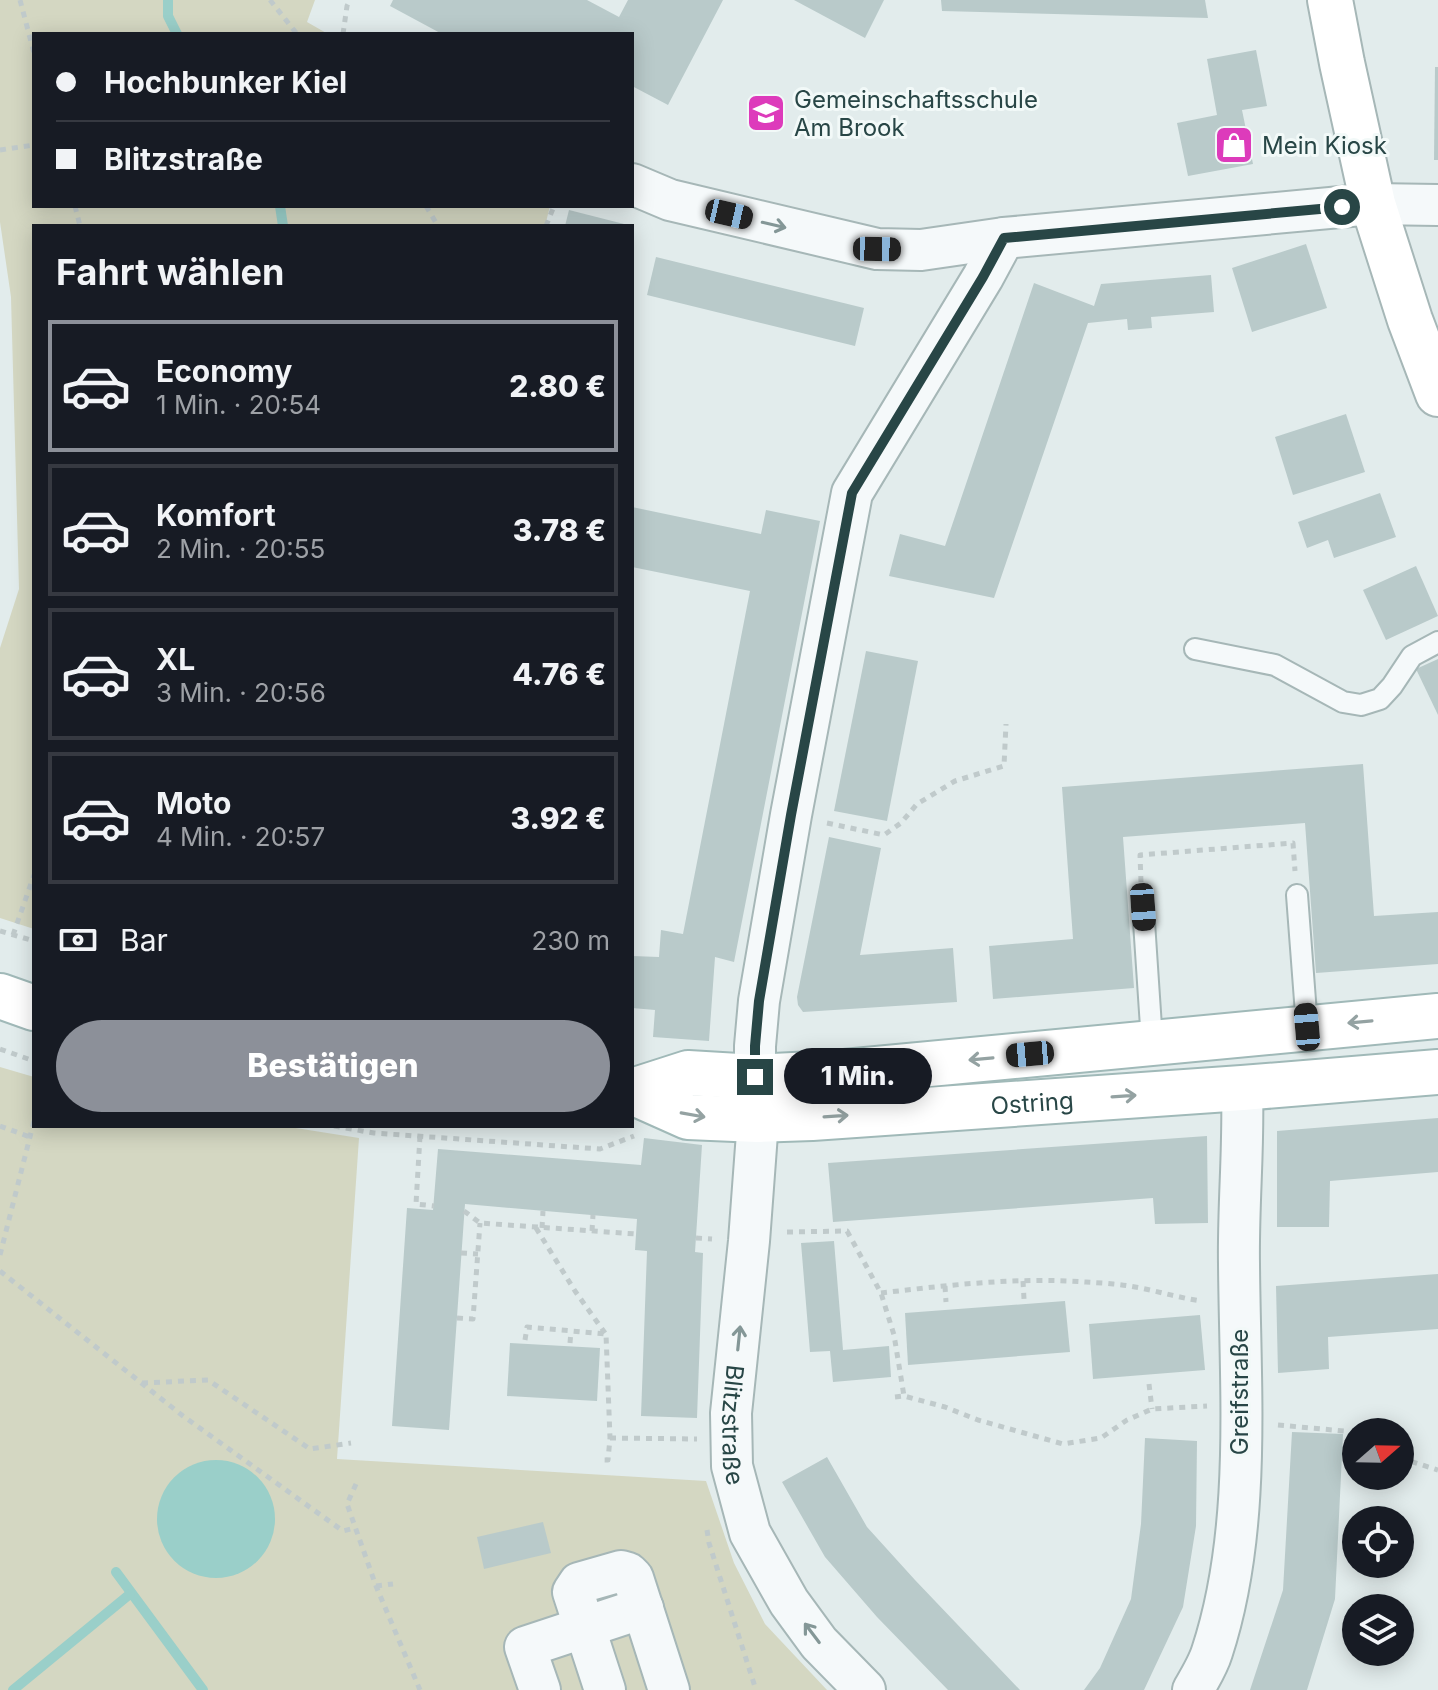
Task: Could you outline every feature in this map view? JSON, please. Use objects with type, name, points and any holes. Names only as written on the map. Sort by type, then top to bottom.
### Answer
[{"type":"main road","points":[[1330,0],[1373,204],[1410,320],[1438,394]]},
{"type":"main road","points":[[0,996],[32,1007]]},
{"type":"main road","name":"Ostring","points":[[634,1090],[688,1073],[755,1077],[834,1073],[1438,1016]]},
{"type":"main road","name":"Ostring","points":[[634,1092],[688,1117],[758,1120],[1438,1072]]},
{"type":"street","points":[[634,185],[670,200],[877,249],[921,250],[990,240],[1373,204],[1438,205]]},
{"type":"street","points":[[755,1077],[759,1001],[852,493],[983,277],[990,240]]},
{"type":"street","name":"Greifstraße","points":[[1193,1690],[1211,1654],[1229,1584],[1238,1504],[1242,1088]]},
{"type":"street","name":"Blitzstraße","points":[[758,1120],[731,1413],[732,1466],[750,1533],[789,1602],[819,1643],[865,1690]]},
{"type":"street","points":[[605,1690],[573,1592],[579,1583],[621,1571],[633,1578],[664,1689]]},
{"type":"street","points":[[536,1678],[587,1637],[646,1618]]},
{"type":"lane","points":[[1195,649],[1275,665],[1343,702],[1361,705],[1380,699],[1412,656],[1438,642]]},
{"type":"lane","points":[[1297,895],[1307,1027]]},
{"type":"lane","points":[[1143,907],[1152,1042]]},
{"type":"path","points":[[20,0],[32,45]]},
{"type":"path","points":[[270,0],[295,32]]},
{"type":"path","points":[[343,32],[350,0]]},
{"type":"path","points":[[0,150],[32,145]]},
{"type":"path","points":[[791,815],[884,835],[901,823],[917,804],[955,781],[1004,766],[1006,724]]},
{"type":"path","points":[[1143,907],[1140,855],[1293,843],[1297,895]]},
{"type":"path","points":[[13,935],[32,881]]},
{"type":"path","points":[[0,931],[32,940]]},
{"type":"path","points":[[0,1049],[32,1060]]},
{"type":"path","points":[[0,1126],[30,1137]]},
{"type":"path","points":[[0,1255],[32,1128]]},
{"type":"path","points":[[420,1136],[416,1204],[434,1206]]},
{"type":"path","points":[[464,1211],[480,1223],[636,1234]]},
{"type":"path","points":[[543,1211],[539,1228],[575,1291],[606,1334],[610,1438],[608,1460],[599,1460]]},
{"type":"path","points":[[592,1231],[593,1215]]},
{"type":"path","points":[[457,1318],[473,1319],[480,1223]]},
{"type":"path","points":[[750,1231],[847,1231],[881,1293],[894,1335],[904,1396]]},
{"type":"path","points":[[461,1253],[478,1254]]},
{"type":"path","points":[[0,1271],[183,1416],[343,1531],[355,1528]]},
{"type":"path","points":[[1023,1281],[1024,1299]]},
{"type":"path","points":[[881,1293],[1023,1281],[1084,1282],[1134,1286],[1180,1298],[1239,1302]]},
{"type":"path","points":[[945,1286],[946,1302]]},
{"type":"path","points":[[525,1340],[527,1327],[606,1334]]},
{"type":"path","points":[[570,1343],[571,1331]]},
{"type":"path","points":[[140,1383],[208,1380],[310,1449],[351,1443]]},
{"type":"path","points":[[1149,1384],[1152,1409]]},
{"type":"path","points":[[895,1397],[904,1396],[945,1407],[978,1420],[1063,1444],[1101,1438],[1127,1420],[1152,1409],[1241,1414],[1342,1431]]},
{"type":"path","points":[[610,1438],[687,1439]]},
{"type":"path","points":[[1414,1462],[1438,1470]]},
{"type":"path","points":[[356,1484],[347,1504],[376,1586],[420,1690]]},
{"type":"path","points":[[745,1515],[707,1530],[756,1690]]},
{"type":"path","points":[[376,1586],[393,1584]]},
{"type":"green space","points":[[0,0],[315,0],[307,22],[324,32],[32,32],[32,208],[550,208],[546,224],[32,224],[32,928],[0,918],[0,648],[19,589],[11,297],[0,222]]},
{"type":"green space","points":[[0,1067],[32,1076],[32,1128],[296,1128],[359,1138],[337,1459],[706,1481],[734,1563],[765,1624],[827,1690],[0,1690]]},
{"type":"water","points":[[216,1460],[249,1470],[265,1486],[275,1519],[265,1552],[249,1568],[216,1578],[183,1568],[167,1552],[157,1519],[167,1486],[183,1470]]},
{"type":"building","points":[[393,0],[587,0],[619,17],[628,0],[723,0],[668,105],[634,87],[634,32],[438,32],[390,6]]},
{"type":"building","points":[[794,0],[884,0],[865,38]]},
{"type":"building","points":[[941,0],[1205,0],[1208,18],[942,11]]},
{"type":"building","points":[[1256,50],[1267,106],[1242,110],[1253,164],[1188,176],[1177,123],[1217,115],[1207,59]]},
{"type":"building","points":[[1435,67],[1438,67],[1438,160],[1434,160]]},
{"type":"building","points":[[569,210],[624,224],[566,224]]},
{"type":"building","points":[[1306,244],[1327,308],[1252,332],[1232,268]]},
{"type":"building","points":[[656,257],[864,308],[855,346],[647,295]]},
{"type":"building","points":[[1211,275],[1214,312],[1151,317],[1152,328],[1128,330],[1127,319],[1088,323],[994,598],[889,576],[900,534],[945,546],[1034,283],[1094,306],[1101,284]]},
{"type":"building","points":[[1346,414],[1365,472],[1293,495],[1275,437]]},
{"type":"building","points":[[1380,493],[1396,537],[1334,558],[1328,540],[1307,548],[1298,522]]},
{"type":"building","points":[[634,507],[761,534],[766,510],[820,521],[734,962],[715,957],[709,1041],[653,1037],[655,1010],[634,1008],[634,956],[659,957],[661,930],[683,934],[750,591],[634,567]]},
{"type":"building","points":[[1416,566],[1438,616],[1386,640],[1363,590]]},
{"type":"building","points":[[866,651],[918,661],[887,821],[834,811]]},
{"type":"building","points":[[1438,659],[1438,715],[1416,669]]},
{"type":"building","points":[[1363,764],[1374,916],[1438,912],[1438,964],[1316,973],[1305,823],[1123,837],[1134,988],[993,999],[989,946],[1073,939],[1062,787]]},
{"type":"building","points":[[829,837],[881,848],[860,955],[953,948],[957,1002],[803,1012],[797,997]]},
{"type":"building","points":[[1438,1118],[1438,1172],[1330,1181],[1329,1227],[1277,1227],[1277,1131]]},
{"type":"building","points":[[1207,1136],[1208,1223],[1155,1224],[1153,1198],[833,1222],[828,1163]]},
{"type":"building","points":[[644,1138],[702,1145],[695,1252],[703,1253],[697,1418],[641,1416],[647,1251],[635,1250],[637,1219],[465,1204],[449,1430],[392,1426],[407,1208],[433,1210],[438,1149],[641,1165]]},
{"type":"building","points":[[834,1241],[843,1350],[889,1346],[891,1377],[833,1382],[830,1351],[810,1352],[801,1243]]},
{"type":"building","points":[[1438,1274],[1438,1329],[1328,1337],[1329,1369],[1278,1373],[1276,1286]]},
{"type":"building","points":[[1065,1301],[1070,1352],[908,1365],[905,1313]]},
{"type":"building","points":[[1200,1315],[1205,1370],[1093,1379],[1089,1324]]},
{"type":"building","points":[[510,1343],[600,1348],[597,1401],[507,1396]]},
{"type":"building","points":[[1292,1432],[1342,1434],[1335,1599],[1307,1690],[1250,1690],[1283,1590]]},
{"type":"building","points":[[1145,1438],[1197,1441],[1196,1526],[1183,1607],[1144,1690],[1084,1690],[1100,1668],[1131,1599],[1141,1524]]},
{"type":"building","points":[[827,1457],[867,1527],[1020,1690],[948,1690],[877,1617],[825,1557],[782,1482]]},
{"type":"building","points":[[543,1522],[551,1553],[484,1569],[477,1537]]},
{"type":"waterway","points":[[168,0],[168,16],[176,32]]},
{"type":"waterway","points":[[280,208],[283,224]]},
{"type":"waterway","points":[[116,1572],[203,1690]]},
{"type":"waterway","points":[[13,1690],[130,1594]]},
{"type":"place","name":"Gemeinschaftsschule Am Brook","points":[[766,113]]},
{"type":"place","name":"Mein Kiosk","points":[[1234,145]]},
{"type":"route","points":[[755,1077],[759,1001],[852,493],[1004,238],[1342,207]]}]
